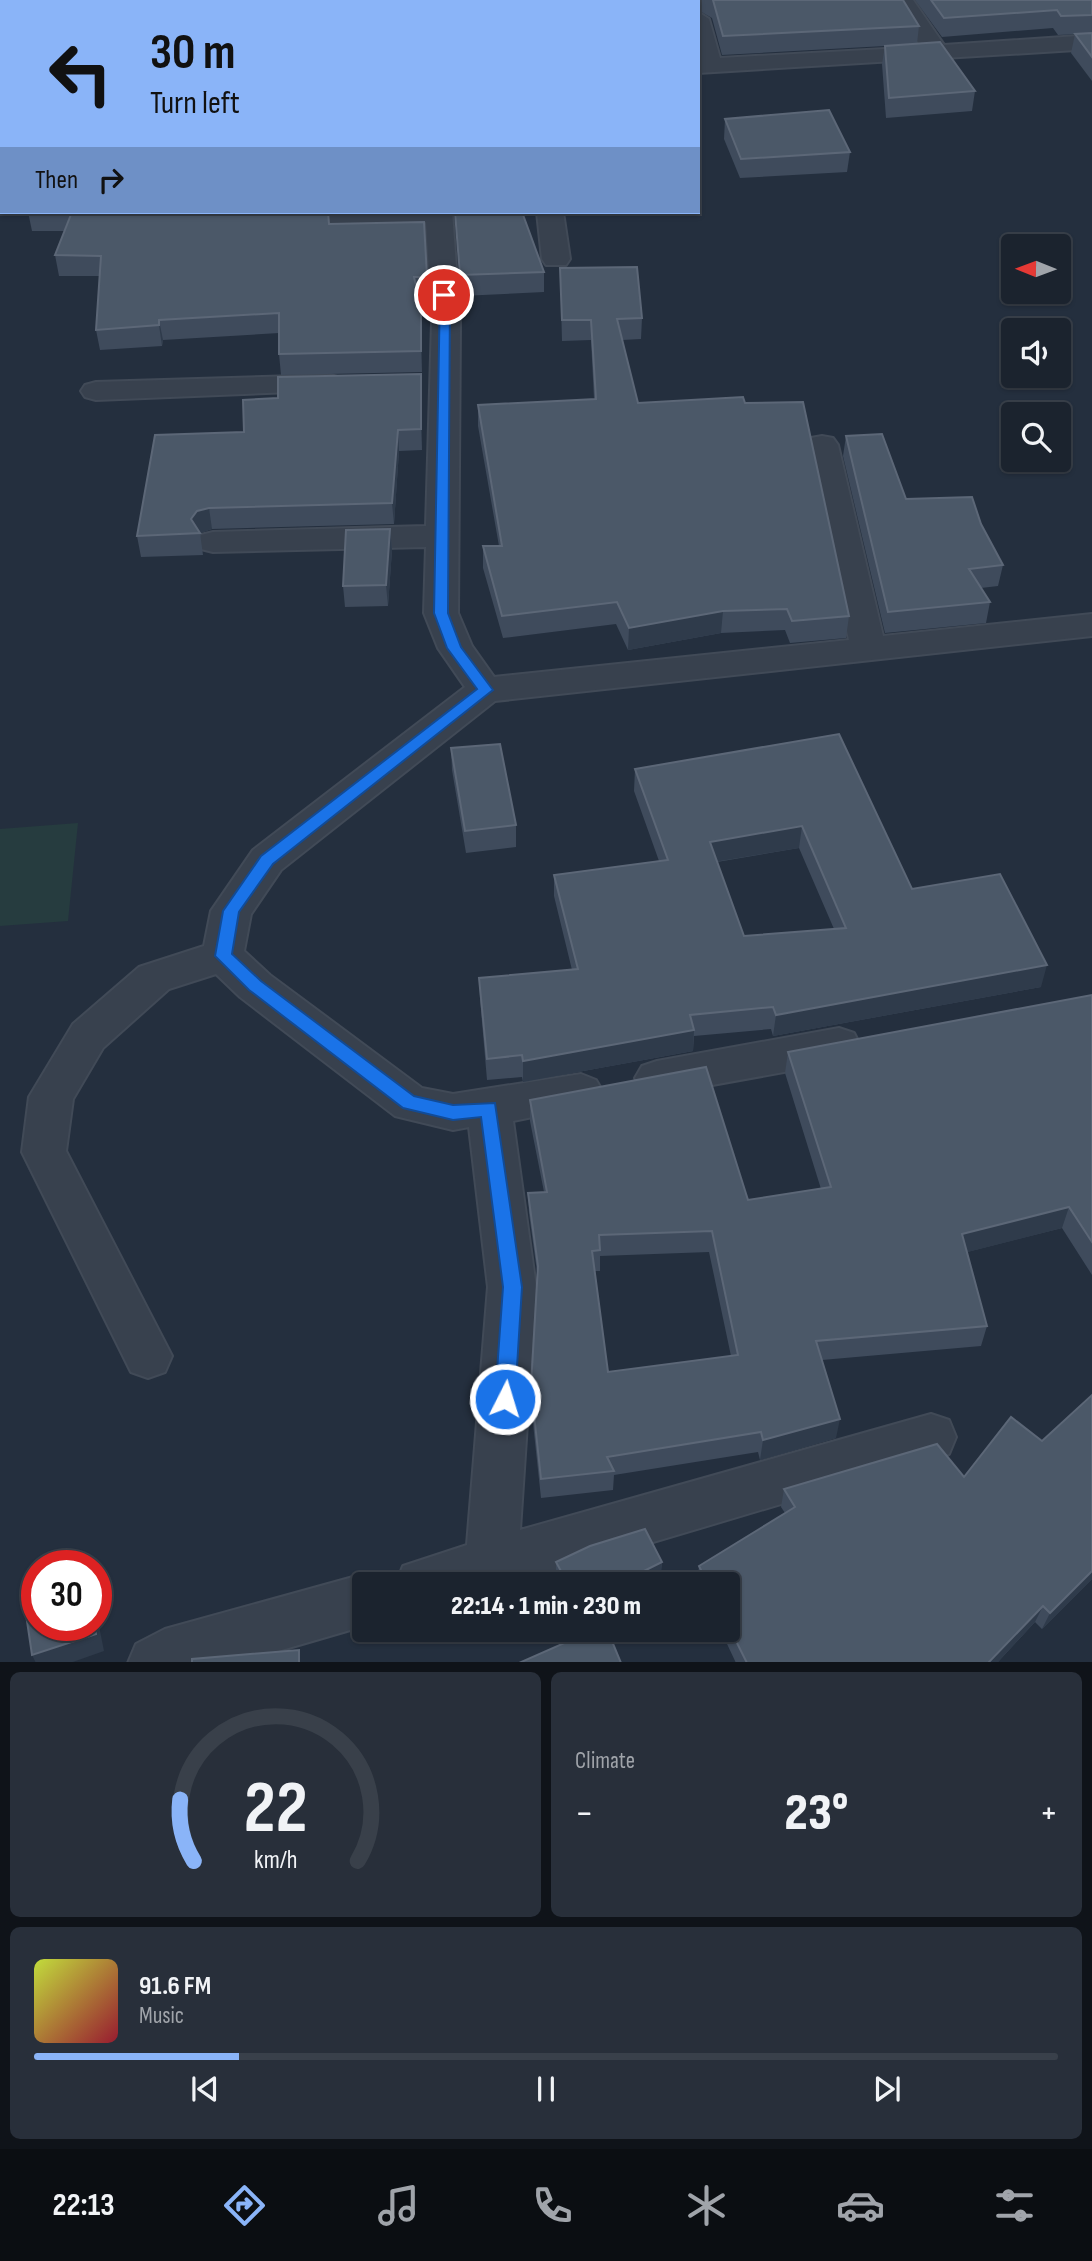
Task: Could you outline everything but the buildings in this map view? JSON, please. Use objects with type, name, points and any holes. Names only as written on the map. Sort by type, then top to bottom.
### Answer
[{"type":"street","points":[[902,0],[937,53]]},
{"type":"street","points":[[700,34],[704,65],[1092,42]]},
{"type":"street","points":[[245,220],[411,214]]},
{"type":"street","points":[[439,214],[446,322],[428,383],[442,536],[441,613],[454,648],[485,690]]},
{"type":"street","points":[[550,214],[556,259]]},
{"type":"street","points":[[96,391],[359,383]]},
{"type":"street","points":[[822,445],[869,650]]},
{"type":"street","points":[[213,542],[442,536]]},
{"type":"street","points":[[223,956],[231,911],[267,860],[485,690],[1092,625]]},
{"type":"street","points":[[223,956],[255,986],[410,1103],[453,1112],[489,1109],[873,1038]]},
{"type":"street","points":[[148,1356],[44,1152],[51,1097],[88,1036],[153,978],[223,956]]},
{"type":"street","points":[[489,1109],[512,1287],[492,1564]]},
{"type":"street","points":[[464,1572],[931,1437]]},
{"type":"street","points":[[155,1662],[165,1656],[352,1603]]},
{"type":"green space","points":[[78,823],[68,921],[0,926],[0,829]]},
{"type":"route","points":[[444,295],[446,322],[441,613],[454,648],[485,690],[267,860],[231,911],[223,956],[255,986],[410,1103],[453,1112],[489,1109],[512,1287],[505,1399]]}]
